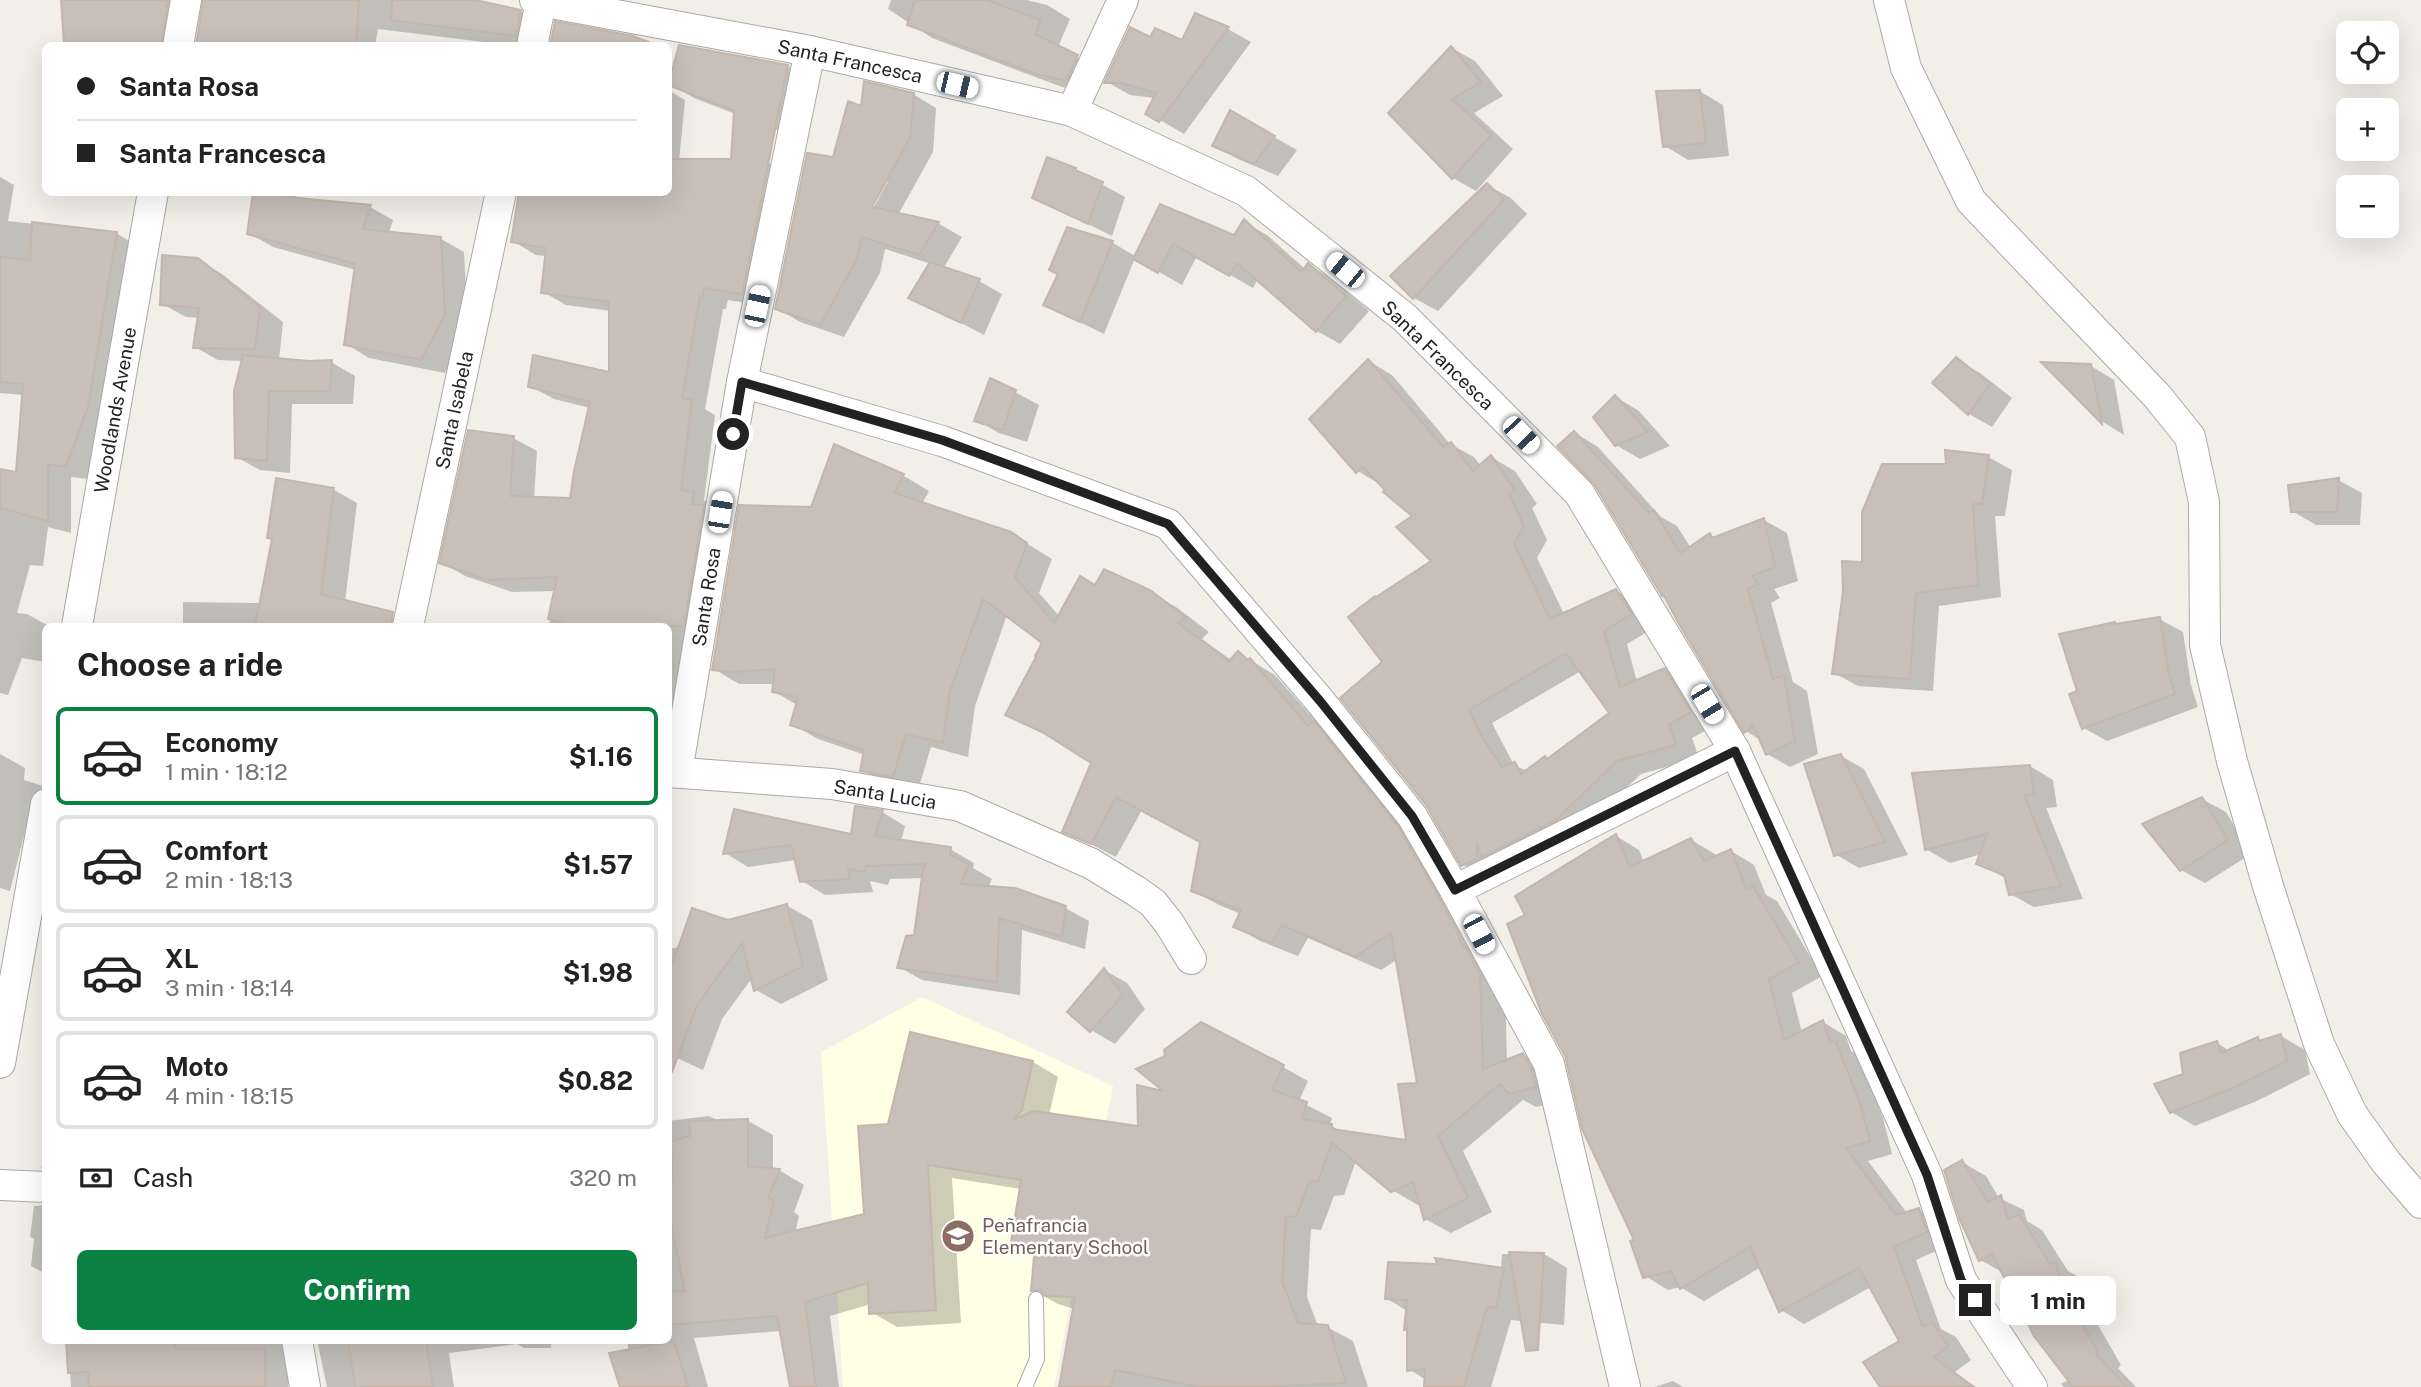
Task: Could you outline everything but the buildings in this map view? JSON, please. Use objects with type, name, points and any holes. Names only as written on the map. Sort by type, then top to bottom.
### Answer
[{"type":"street","points":[[179,42],[186,0]]},
{"type":"street","points":[[1072,111],[1123,0]]},
{"type":"street","points":[[1889,0],[1906,68],[1971,201],[2157,396],[2190,437],[2204,502],[2205,645],[2232,761],[2268,886],[2319,1044],[2353,1114],[2386,1162],[2421,1203]]},
{"type":"street","points":[[533,42],[538,1]]},
{"type":"street","name":"Santa Francesca","points":[[538,1],[810,51],[1072,111],[1245,191],[1405,318],[1578,493],[1735,751],[1927,1175],[1961,1280],[2032,1387]]},
{"type":"street","name":"Santa Rosa","points":[[673,772],[742,382],[810,51]]},
{"type":"street","name":"Woodlands Avenue","points":[[78,623],[152,196]]},
{"type":"street","name":"Santa Isabela","points":[[409,623],[500,196]]},
{"type":"street","points":[[742,382],[942,440],[1168,524],[1320,701],[1412,816],[1549,1064],[1625,1387]]},
{"type":"street","points":[[1455,890],[1735,751]]},
{"type":"street","name":"Santa Lucia","points":[[673,772],[832,785],[960,806],[1090,863],[1153,903],[1170,923],[1191,959]]},
{"type":"street","points":[[0,1063],[42,827]]},
{"type":"street","points":[[0,1185],[42,1187]]},
{"type":"street","points":[[298,1344],[305,1387]]},
{"type":"lane","points":[[1025,1387],[1037,1359],[1036,1299]]},
{"type":"shaded area","name":"Peñafrancia Elementary School","points":[[922,997],[1113,1086],[1054,1387],[843,1387],[821,1052]]},
{"type":"place","name":"Peñafrancia Elementary School","points":[[958,1236]]},
{"type":"route","points":[[733,434],[742,382],[942,440],[1168,524],[1320,701],[1412,816],[1455,890],[1735,751],[1927,1175],[1961,1280],[1975,1300]]}]
